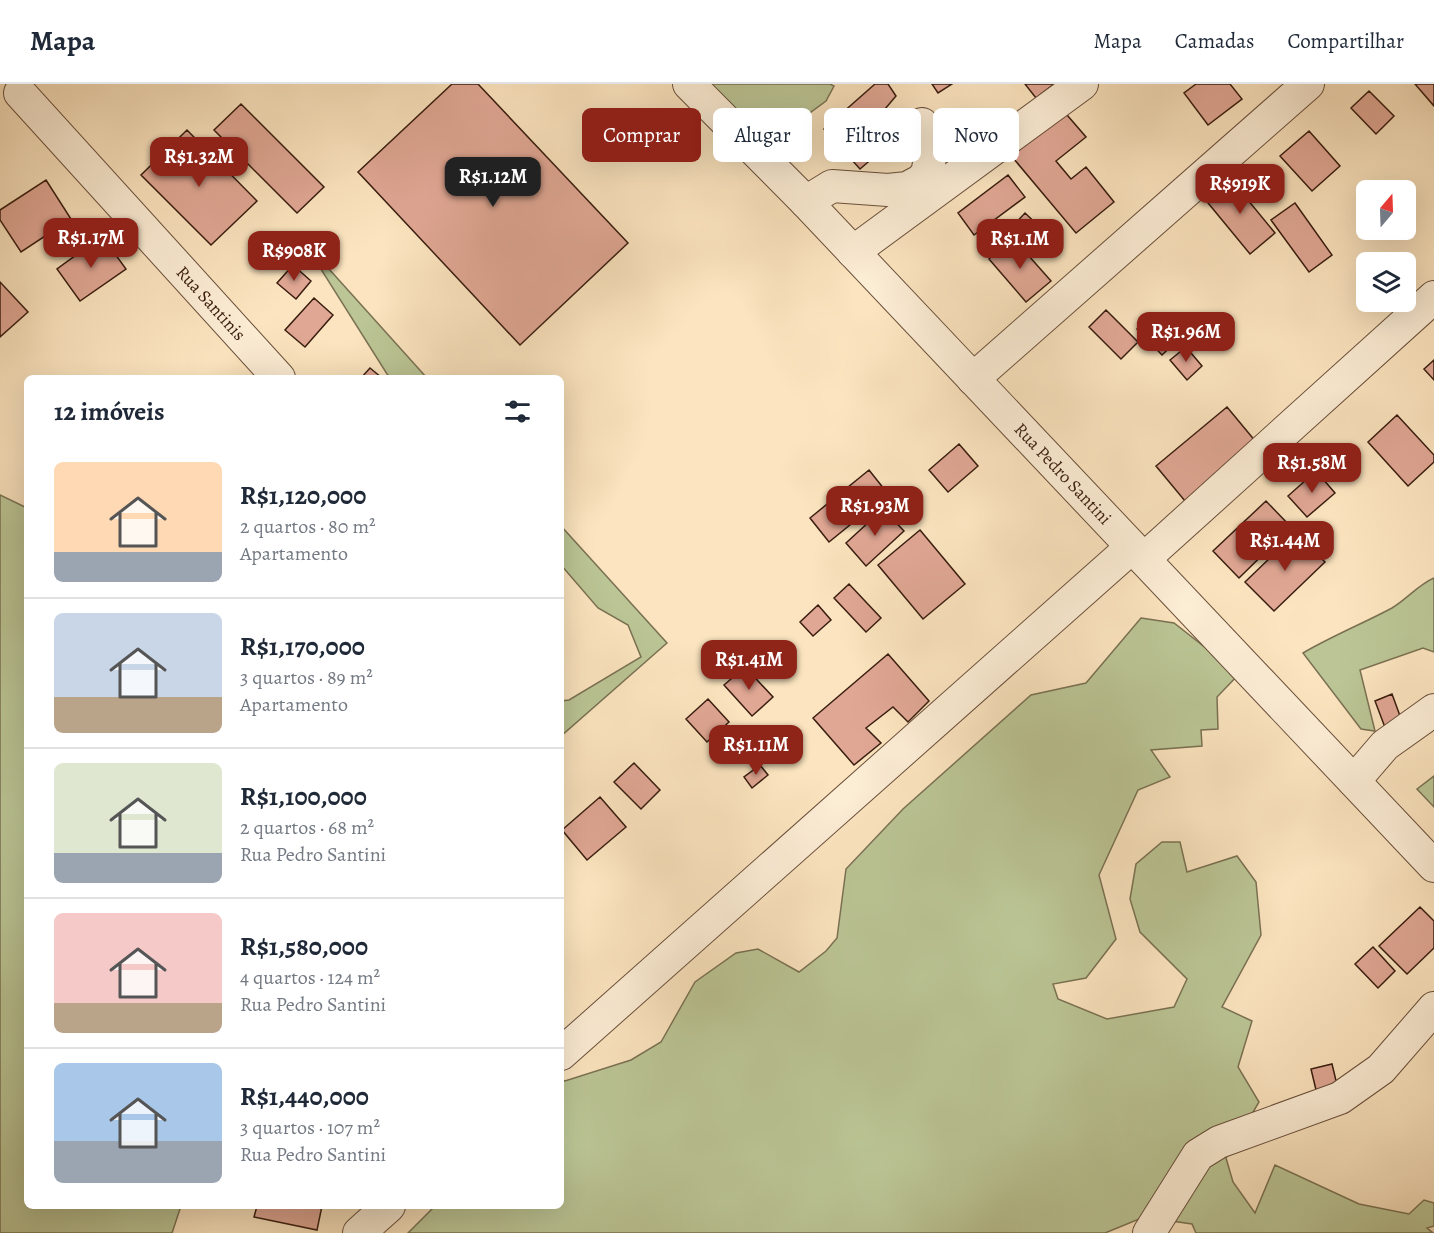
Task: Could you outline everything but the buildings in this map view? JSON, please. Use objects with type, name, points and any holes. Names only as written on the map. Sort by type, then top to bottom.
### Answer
[{"type":"street","name":"Rua Pedro Santini","points":[[689,84],[806,202],[1434,866]]},
{"type":"street","points":[[852,252],[1082,84]]},
{"type":"street","points":[[973,379],[1308,84]]},
{"type":"street","name":"Rua Santinis","points":[[20,93],[276,375]]},
{"type":"street","points":[[806,202],[832,186],[888,190],[907,188],[920,181],[927,174],[931,153],[922,124]]},
{"type":"street","points":[[564,1051],[1434,297]]},
{"type":"street","points":[[1354,781],[1386,745],[1434,710]]},
{"type":"street","points":[[1149,1233],[1198,1155],[1219,1142],[1340,1098],[1381,1069],[1434,1008]]},
{"type":"street","points":[[359,1233],[386,1209]]},
{"type":"green space","points":[[707,84],[830,84],[834,86],[826,101],[812,111],[812,108],[727,108]]},
{"type":"green space","points":[[302,239],[424,375],[387,374]]},
{"type":"green space","points":[[0,495],[24,507],[24,1209],[180,1209],[172,1233],[0,1233]]},
{"type":"green space","points":[[564,529],[667,643],[564,733],[564,701],[569,700],[641,657],[628,625],[598,608],[564,568]]},
{"type":"green space","points":[[1434,578],[1434,652],[1423,648],[1360,670],[1375,731],[1361,729],[1303,653],[1392,608]]},
{"type":"green space","points":[[1141,618],[1174,623],[1239,674],[1217,697],[1218,729],[1201,730],[1202,746],[1151,750],[1170,777],[1138,790],[1099,875],[1116,939],[1086,978],[1053,984],[1058,999],[1107,1019],[1174,1007],[1187,979],[1140,932],[1130,899],[1136,864],[1162,842],[1180,842],[1187,872],[1237,856],[1256,882],[1261,935],[1222,1007],[1252,1021],[1238,1067],[1259,1102],[1226,1158],[1233,1182],[1255,1213],[1275,1165],[1359,1204],[1409,1214],[1424,1200],[1434,1203],[1434,1226],[1427,1228],[1433,1233],[1196,1233],[1192,1224],[1144,1217],[1105,1233],[408,1233],[432,1209],[564,1209],[564,1080],[631,1060],[661,1042],[695,982],[736,953],[758,949],[799,972],[826,951],[837,938],[846,869],[903,809],[1031,695],[1086,683]]},
{"type":"green space","points":[[1434,776],[1434,807],[1417,789]]}]
